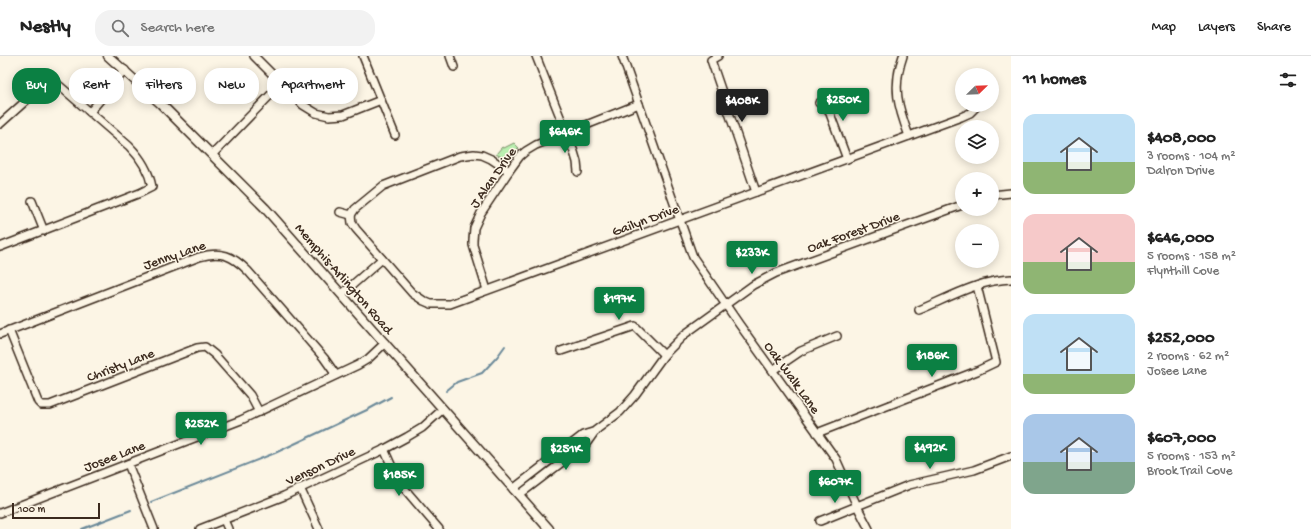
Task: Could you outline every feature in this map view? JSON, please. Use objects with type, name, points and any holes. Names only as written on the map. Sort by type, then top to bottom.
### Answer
[{"type":"street","name":"Memphis-Arlington Road","points":[[108,56],[125,70],[269,213],[549,529]]},
{"type":"street","points":[[254,56],[267,69]]},
{"type":"street","points":[[363,56],[395,135]]},
{"type":"street","points":[[450,56],[454,67]]},
{"type":"street","points":[[536,56],[576,157],[578,172]]},
{"type":"street","name":"Oak Walk Lane","points":[[622,56],[693,257],[726,306],[836,459],[857,506],[870,529]]},
{"type":"street","points":[[718,56],[710,60],[756,192]]},
{"type":"street","points":[[903,56],[898,73],[897,95],[900,113],[909,136]]},
{"type":"street","points":[[90,112],[125,70]]},
{"type":"street","points":[[0,124],[46,83],[52,81],[133,150],[146,168],[152,187],[140,194],[0,248]]},
{"type":"street","points":[[212,155],[267,98]]},
{"type":"street","points":[[303,104],[308,109],[324,116],[343,115],[381,100]]},
{"type":"street","points":[[819,103],[826,107],[829,111],[847,159]]},
{"type":"street","name":"J Alan Drive","points":[[487,290],[473,245],[474,228],[481,213],[509,171],[526,151],[536,145],[639,104]]},
{"type":"street","name":"Gailyn Drive","points":[[351,215],[352,223],[356,229],[412,293],[428,303],[439,305],[450,304],[964,116],[971,112]]},
{"type":"street","points":[[340,212],[351,215],[383,186],[460,156],[474,154],[482,156],[491,159],[509,171]]},
{"type":"street","points":[[999,194],[1011,193]]},
{"type":"street","points":[[32,201],[44,230]]},
{"type":"street","name":"Oak Forest Drive","points":[[513,489],[583,435],[596,430],[620,412],[635,395],[664,355],[685,334],[726,306],[753,285],[772,274],[955,208]]},
{"type":"street","name":"Jenny Lane","points":[[0,334],[199,257],[209,254],[219,254],[238,262],[248,272],[324,358],[336,375]]},
{"type":"street","points":[[342,294],[382,259]]},
{"type":"street","points":[[919,310],[977,286],[1011,279]]},
{"type":"street","points":[[817,433],[977,372],[996,362],[977,286]]},
{"type":"street","points":[[561,351],[635,326],[664,355]]},
{"type":"street","name":"Christy Lane","points":[[9,330],[38,402],[41,405],[50,405],[202,347],[208,349],[250,395],[259,412]]},
{"type":"street","points":[[772,370],[801,351],[837,336]]},
{"type":"street","name":"Josee Lane","points":[[0,513],[259,412],[363,362],[385,343]]},
{"type":"street","name":"Venson Drive","points":[[200,529],[266,504],[384,449],[419,430],[443,409]]},
{"type":"street","name":"Oak Forest Drive","points":[[520,495],[586,444],[596,430]]},
{"type":"street","points":[[384,449],[397,478],[403,487],[439,529]]},
{"type":"street","points":[[820,521],[909,485],[974,470],[1011,456]]},
{"type":"street","points":[[128,464],[154,529]]},
{"type":"street","points":[[300,488],[319,529]]},
{"type":"street","points":[[224,520],[228,529]]},
{"type":"green space","points":[[514,143],[519,148],[509,158],[505,159],[496,154],[502,147],[504,148]]},
{"type":"waterway","points":[[446,391],[457,382],[482,373],[505,346]]},
{"type":"waterway","points":[[151,502],[275,453],[369,409],[391,397]]},
{"type":"waterway","points":[[82,529],[131,510]]}]
